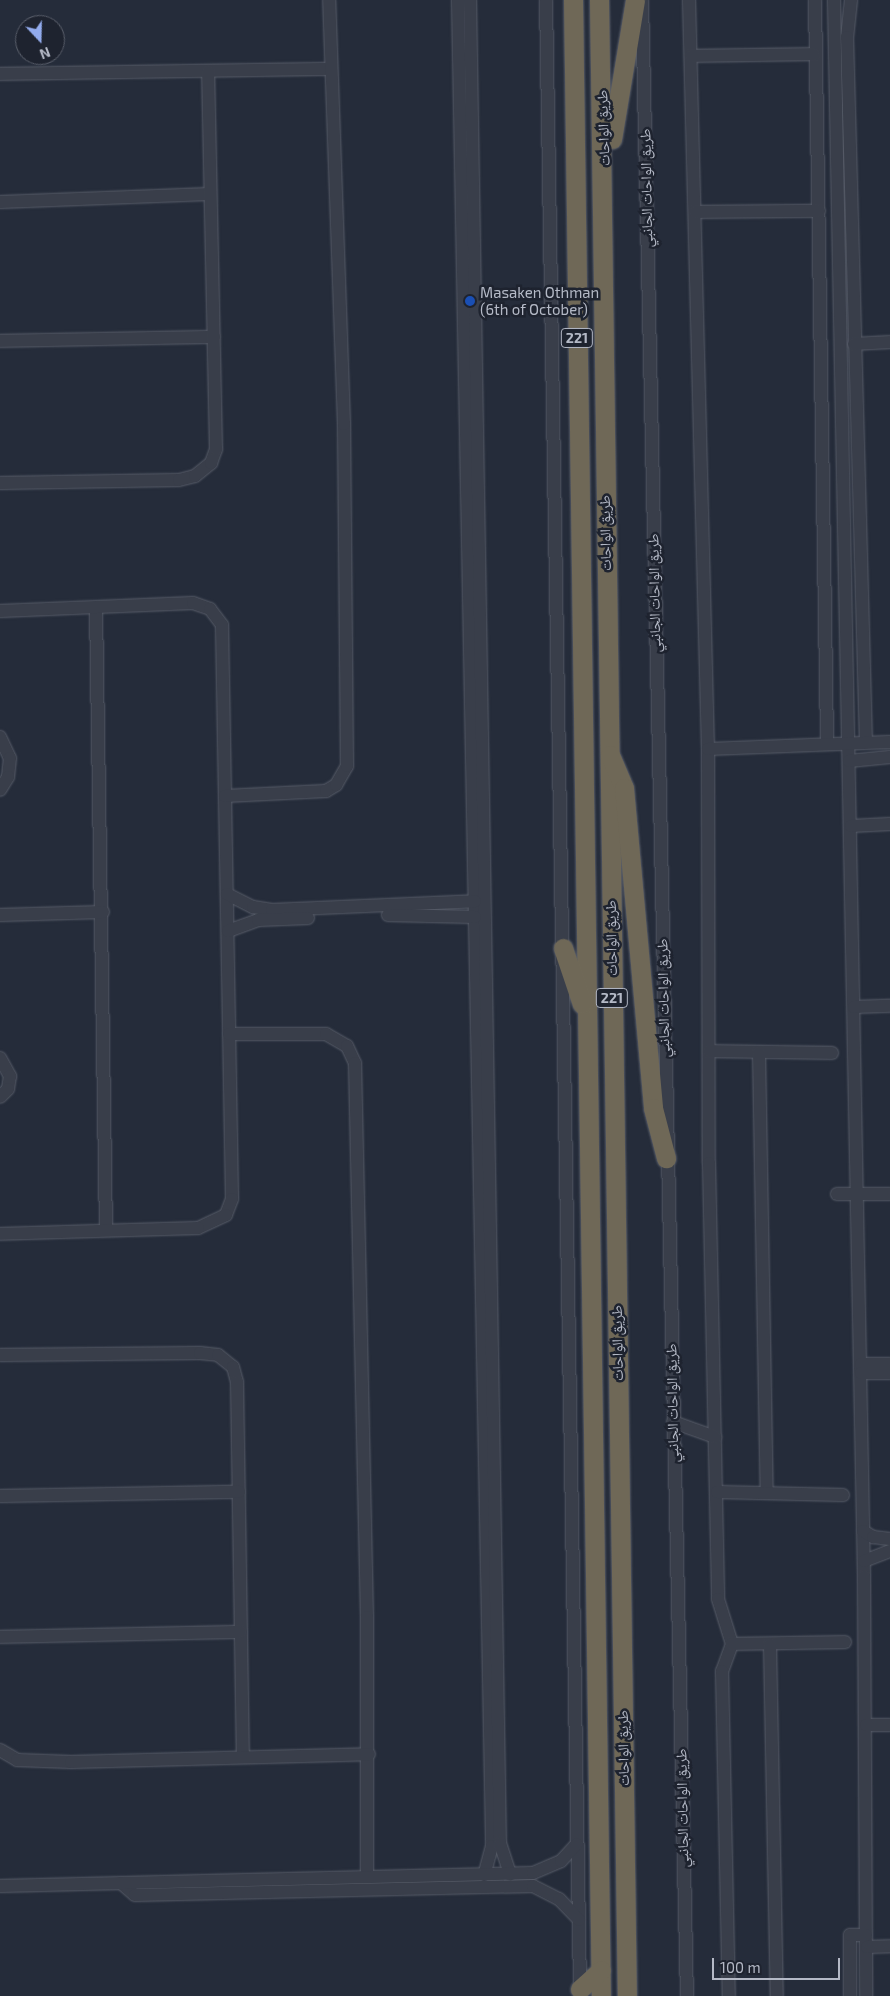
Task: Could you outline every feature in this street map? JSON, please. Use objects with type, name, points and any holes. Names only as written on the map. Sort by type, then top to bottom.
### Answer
[{"type":"highway","name":"طريق الواحات","points":[[573,0],[601,1996]]},
{"type":"highway","name":"طريق الواحات","points":[[599,0],[605,180],[604,431],[627,1996]]},
{"type":"highway","points":[[605,180],[635,0]]},
{"type":"highway","points":[[578,433],[588,426],[604,431]]},
{"type":"highway","points":[[608,752],[624,788],[653,1108],[666,1158]]},
{"type":"highway","points":[[564,948],[588,1023]]},
{"type":"highway","points":[[580,1993],[601,1970]]},
{"type":"street","points":[[225,796],[326,791],[336,785],[347,766],[344,424],[329,0]]},
{"type":"street","points":[[458,0],[467,134],[482,554],[475,916],[489,1430]]},
{"type":"street","points":[[470,0],[467,134],[468,554],[477,735],[494,1711],[500,1843],[510,1874]]},
{"type":"street","points":[[546,0],[564,948],[580,1993]]},
{"type":"street","name":"طريق الواحات الجانبي","points":[[642,0],[666,1158],[687,1996]]},
{"type":"street","points":[[689,0],[708,749],[709,1051],[718,1599],[732,1644],[722,1671],[729,1996]]},
{"type":"street","points":[[815,0],[814,54],[819,211],[826,742]]},
{"type":"street","points":[[834,0],[864,1531],[866,1996]]},
{"type":"street","points":[[851,0],[847,37],[866,742]]},
{"type":"street","points":[[691,56],[814,54]]},
{"type":"street","points":[[0,74],[331,69]]},
{"type":"street","points":[[0,483],[179,480],[202,473],[216,449],[208,71]]},
{"type":"street","points":[[836,170],[850,170]]},
{"type":"street","points":[[0,202],[210,194]]},
{"type":"street","points":[[695,212],[819,211]]},
{"type":"street","points":[[0,341],[214,337]]},
{"type":"street","points":[[854,344],[890,342]]},
{"type":"street","points":[[468,554],[482,554]]},
{"type":"street","points":[[0,611],[193,604],[210,609],[219,619],[225,796],[232,1199],[226,1215],[198,1228],[106,1229],[0,1234]]},
{"type":"street","points":[[96,608],[104,912],[106,1229]]},
{"type":"street","points":[[0,737],[10,758],[8,778],[0,790]]},
{"type":"street","points":[[708,749],[850,741],[890,742]]},
{"type":"street","points":[[850,761],[890,757]]},
{"type":"street","points":[[851,826],[890,824]]},
{"type":"street","points":[[227,894],[253,908],[272,910],[475,901]]},
{"type":"street","points":[[0,915],[104,912]]},
{"type":"street","points":[[228,930],[273,919],[475,916]]},
{"type":"street","points":[[854,1011],[890,1006]]},
{"type":"street","points":[[854,1011],[890,1015]]},
{"type":"street","points":[[229,1034],[326,1034],[347,1046],[355,1063],[369,1754],[367,1876]]},
{"type":"street","points":[[709,1051],[832,1053]]},
{"type":"street","points":[[759,1052],[768,1493]]},
{"type":"street","points":[[0,1058],[10,1076],[8,1089],[0,1098]]},
{"type":"street","points":[[837,1194],[890,1194]]},
{"type":"street","points":[[0,1355],[200,1353],[226,1360],[237,1382],[243,1755]]},
{"type":"street","points":[[861,1369],[890,1364]]},
{"type":"street","points":[[861,1369],[890,1373]]},
{"type":"street","points":[[672,1422],[715,1437]]},
{"type":"street","points":[[0,1496],[239,1492]]},
{"type":"street","points":[[717,1492],[843,1495]]},
{"type":"street","points":[[864,1531],[873,1537],[890,1539]]},
{"type":"street","points":[[864,1561],[890,1551]]},
{"type":"street","points":[[0,1637],[241,1632]]},
{"type":"street","points":[[732,1644],[845,1642]]},
{"type":"street","points":[[770,1644],[777,1996]]},
{"type":"street","points":[[484,1875],[492,1853],[494,1711]]},
{"type":"street","points":[[866,1725],[890,1725]]},
{"type":"street","points":[[0,1750],[17,1760],[71,1762],[243,1755],[369,1754]]},
{"type":"street","points":[[0,1886],[121,1883],[313,1884],[533,1880],[561,1861],[577,1844]]},
{"type":"street","points":[[313,1884],[367,1876],[439,1882],[484,1875],[510,1874],[533,1880],[559,1899],[579,1920]]},
{"type":"street","points":[[850,1996],[850,1935],[866,1941],[890,1946]]},
{"type":"place","name":"Masaken Othman (6th of October)","points":[[470,301]]}]
